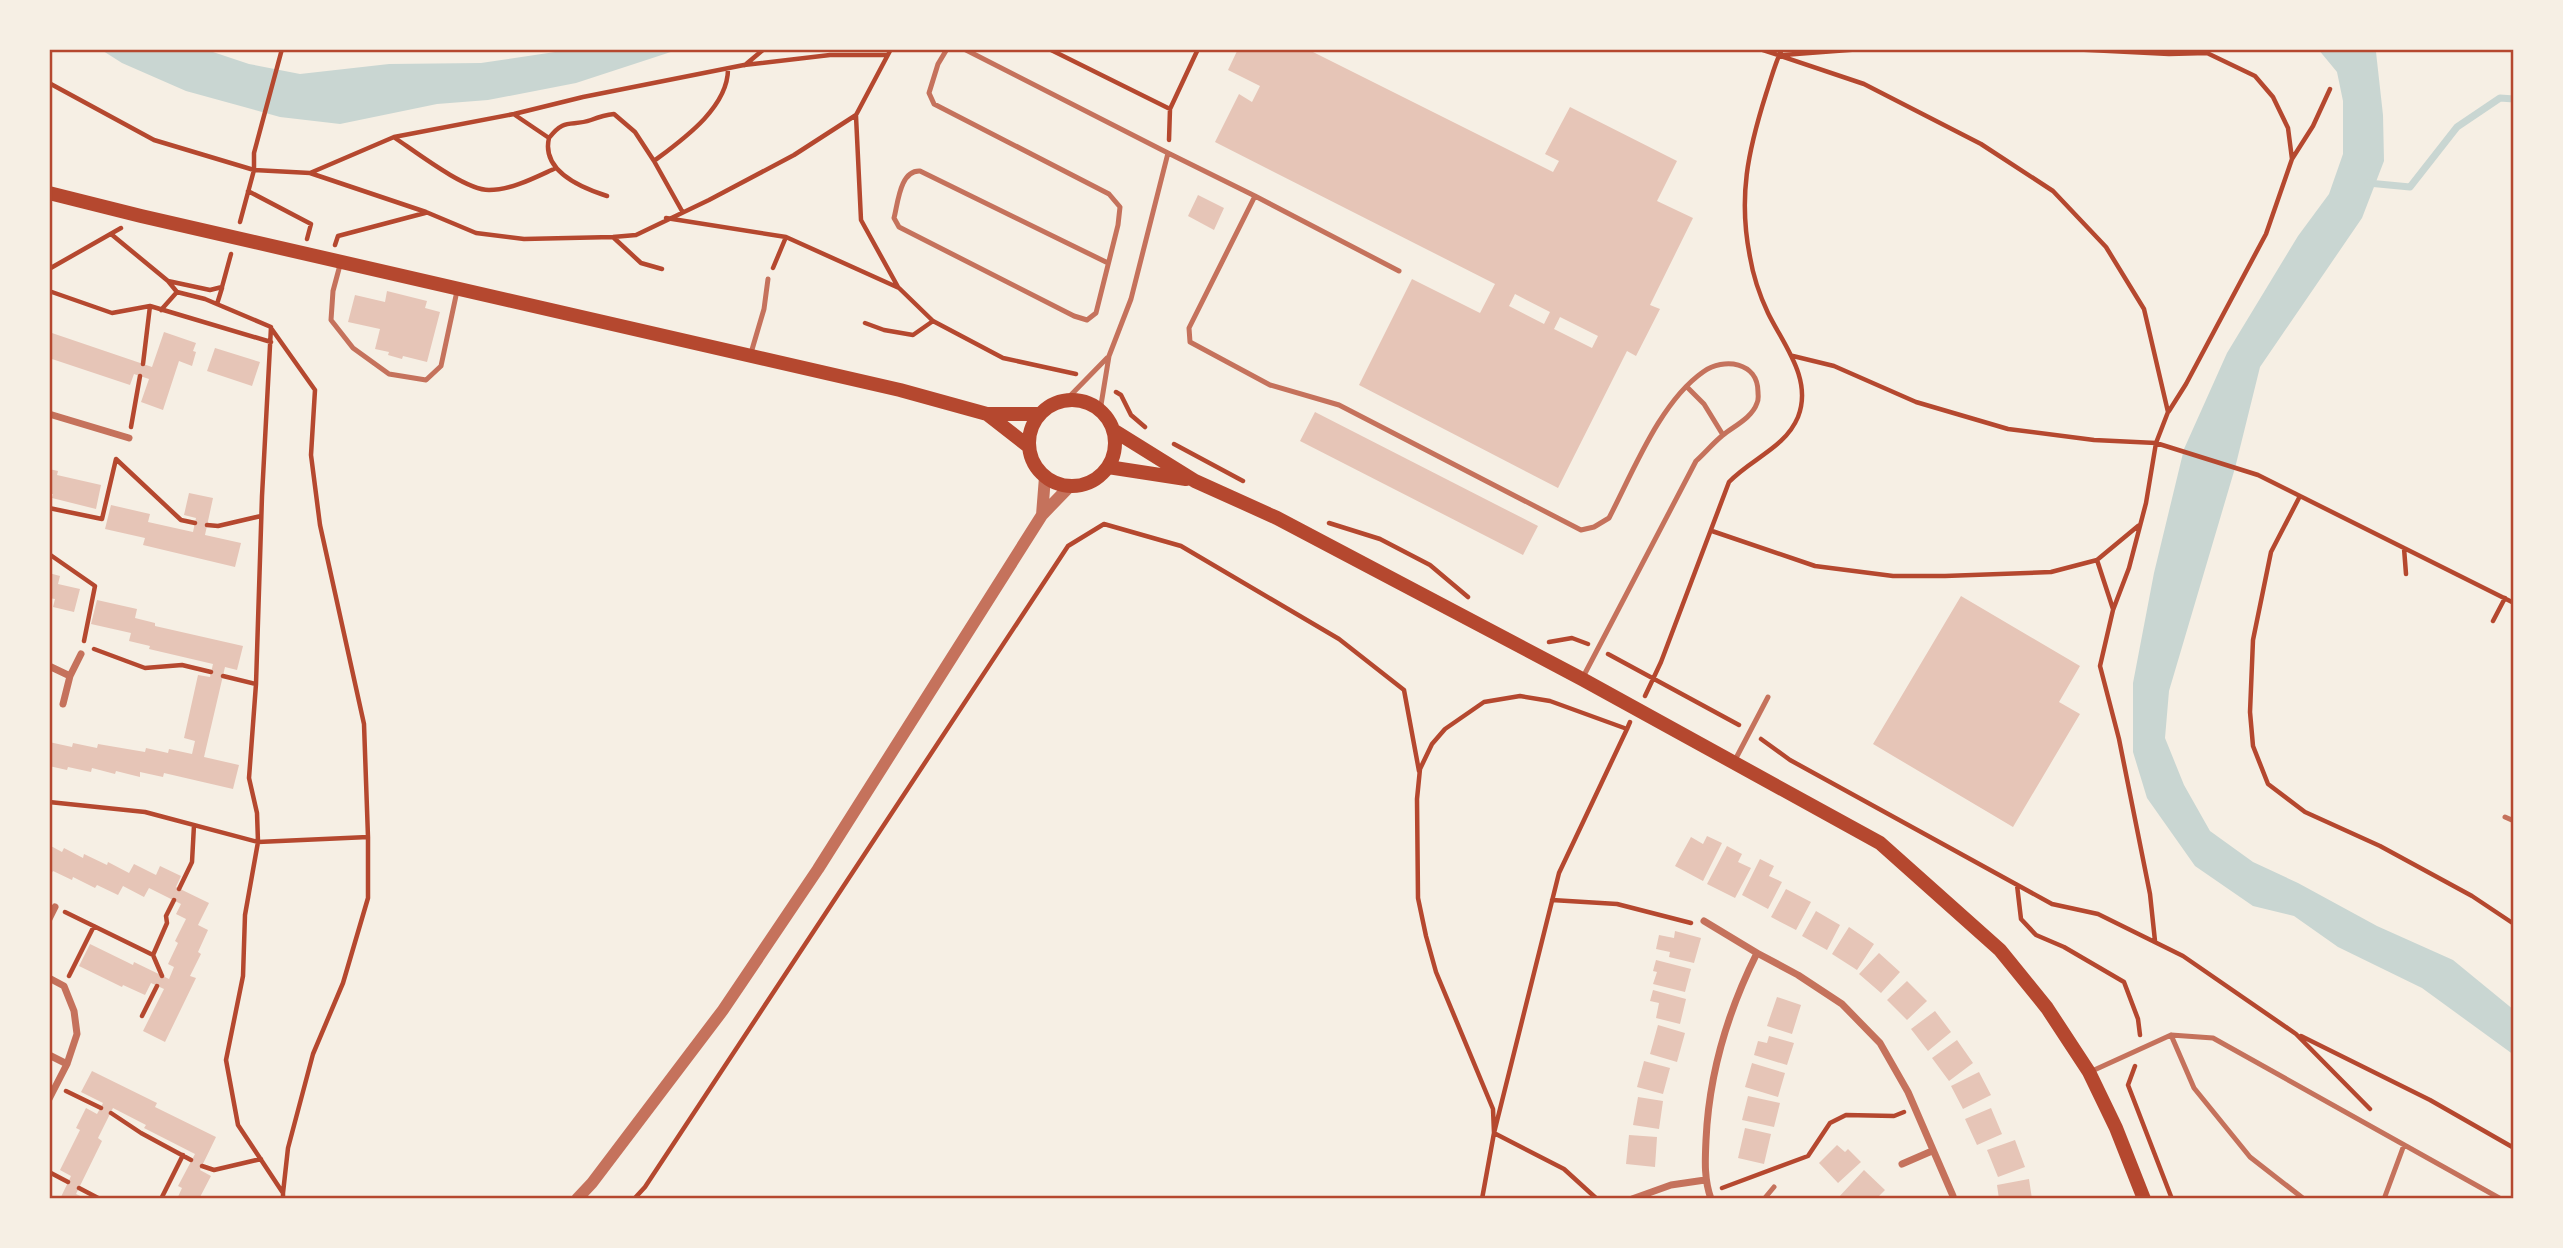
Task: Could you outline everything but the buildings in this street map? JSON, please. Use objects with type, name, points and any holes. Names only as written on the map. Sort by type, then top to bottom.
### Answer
[{"type":"main road","points":[[49,193],[900,390],[987,414],[1040,414]]},
{"type":"main road","points":[[1028,446],[1031,429],[1040,414],[1052,405],[1066,400],[1090,404],[1100,411],[1114,430],[1195,481],[1277,518],[1638,708],[1880,843],[2000,950],[2047,1008],[2089,1072],[2116,1128],[2144,1199]]},
{"type":"main road","points":[[987,414],[1028,446],[1037,469],[1045,477],[1057,484],[1070,486],[1092,482],[1108,467],[1115,443],[1114,430]]},
{"type":"main road","points":[[1108,467],[1195,481]]},
{"type":"street","points":[[49,414],[129,438]]},
{"type":"street","points":[[1042,516],[1045,477]]},
{"type":"street","points":[[577,1199],[592,1183],[730,999],[818,869],[1042,516],[1070,486]]},
{"type":"street","points":[[63,704],[70,676],[81,654]]},
{"type":"street","points":[[49,666],[70,676]]},
{"type":"street","points":[[49,919],[55,907]]},
{"type":"street","points":[[1704,921],[1798,975],[1842,1004],[1880,1043],[1908,1092],[1954,1198]]},
{"type":"street","points":[[1710,1196],[1705,1180],[1707,1118],[1713,1073],[1725,1027],[1757,953]]},
{"type":"street","points":[[49,978],[64,986],[74,1011],[77,1034],[67,1064],[49,1099]]},
{"type":"street","points":[[49,1055],[67,1064]]},
{"type":"street","points":[[1902,1164],[1932,1151]]},
{"type":"street","points":[[1632,1199],[1671,1185],[1705,1180]]},
{"type":"lane","points":[[947,49],[938,64],[929,93],[934,104],[1115,199],[1121,213],[1096,313],[1087,320],[1073,316],[899,227],[894,218],[903,184],[914,170],[920,171],[1108,263]]},
{"type":"lane","points":[[964,49],[1399,271]]},
{"type":"lane","points":[[1100,411],[1109,356],[1131,299],[1168,153]]},
{"type":"lane","points":[[1255,196],[1189,328],[1190,342],[1270,385],[1339,405],[1581,530],[1594,527],[1609,518],[1671,401],[1700,374],[1712,366],[1730,362],[1753,374],[1758,385],[1758,403],[1745,420],[1723,435],[1696,461],[1582,679]]},
{"type":"lane","points":[[336,261],[331,320],[353,348],[389,374],[426,380],[441,366],[458,288]]},
{"type":"lane","points":[[750,356],[764,309],[768,279]]},
{"type":"lane","points":[[1066,400],[1109,356]]},
{"type":"lane","points":[[1687,387],[1704,404],[1723,435]]},
{"type":"lane","points":[[1734,762],[1768,696]]},
{"type":"lane","points":[[2505,817],[2514,821]]},
{"type":"lane","points":[[2089,1072],[2171,1035],[2213,1038],[2501,1199]]},
{"type":"lane","points":[[2171,1035],[2194,1088],[2250,1157],[2304,1199]]},
{"type":"lane","points":[[2384,1199],[2404,1145]]},
{"type":"lane","points":[[1764,1199],[1774,1187]]},
{"type":"path","points":[[240,223],[254,170],[254,153],[282,49]]},
{"type":"path","points":[[744,65],[765,49]]},
{"type":"path","points":[[891,49],[856,115],[862,220],[899,288],[933,321],[1003,358],[1090,377]]},
{"type":"path","points":[[1049,49],[1170,109]]},
{"type":"path","points":[[1168,153],[1170,109],[1198,49]]},
{"type":"path","points":[[1760,49],[1781,52],[1862,49]]},
{"type":"path","points":[[2069,49],[2157,54],[2207,53],[2255,76],[2273,97],[2288,128],[2292,159]]},
{"type":"path","points":[[1482,1199],[1494,1133],[1559,873],[1627,729],[1654,679],[1729,482],[1776,447],[1790,431],[1799,414],[1800,380],[1793,356],[1766,309],[1750,258],[1744,211],[1745,177],[1750,154],[1781,52]]},
{"type":"path","points":[[1781,52],[1864,84],[1981,144],[2053,191],[2106,247],[2144,309],[2168,412]]},
{"type":"path","points":[[310,173],[394,137],[514,114],[583,97],[744,65],[831,55],[886,55]]},
{"type":"path","points":[[654,161],[712,109],[728,84],[728,69]]},
{"type":"path","points":[[49,83],[154,141],[254,170],[310,173],[426,212],[476,233],[524,239],[636,235],[794,155],[856,115]]},
{"type":"path","points":[[2155,942],[2150,894],[2119,739],[2101,666],[2113,610],[2129,568],[2147,503],[2157,443],[2168,412],[2186,384],[2266,234],[2292,159],[2313,126],[2330,89]]},
{"type":"path","points":[[514,114],[550,138]]},
{"type":"path","points":[[607,196],[572,182],[556,168],[547,148],[558,127],[570,122],[589,121],[614,114],[635,132],[682,211]]},
{"type":"path","points":[[394,137],[447,173],[488,190],[524,183],[556,168]]},
{"type":"path","points":[[248,191],[311,224],[304,253]]},
{"type":"path","points":[[336,261],[338,236],[426,212]]},
{"type":"path","points":[[49,269],[141,216]]},
{"type":"path","points":[[666,218],[786,237],[899,288]]},
{"type":"path","points":[[111,234],[168,281],[177,292],[217,304],[271,327],[315,390],[311,455],[320,525],[364,724],[368,898],[344,983],[313,1054],[288,1148],[283,1196]]},
{"type":"path","points":[[613,237],[640,263],[662,269]]},
{"type":"path","points":[[768,279],[786,237]]},
{"type":"path","points":[[217,304],[231,254]]},
{"type":"path","points":[[168,281],[210,290],[222,287]]},
{"type":"path","points":[[49,291],[111,313],[150,306],[271,342]]},
{"type":"path","points":[[161,310],[177,292]]},
{"type":"path","points":[[143,364],[150,306]]},
{"type":"path","points":[[865,323],[884,330],[913,335],[933,321]]},
{"type":"path","points":[[271,327],[256,684],[249,778],[257,813],[258,842],[245,915],[243,976],[226,1060],[238,1125],[283,1196]]},
{"type":"path","points":[[1793,356],[1834,366],[1916,401],[2008,429],[2094,440],[2157,443],[2258,475],[2514,603]]},
{"type":"path","points":[[49,508],[102,519],[116,459],[129,438],[140,376]]},
{"type":"path","points":[[1104,384],[1121,395],[1131,415],[1152,433]]},
{"type":"path","points":[[1164,439],[1246,482]]},
{"type":"path","points":[[116,459],[181,520],[195,523]]},
{"type":"path","points":[[2300,496],[2271,552],[2253,640],[2250,712],[2253,746],[2268,785],[2305,812],[2403,858],[2472,895],[2514,924]]},
{"type":"path","points":[[207,525],[218,526],[261,516]]},
{"type":"path","points":[[1317,519],[1380,539],[1430,565],[1476,603]]},
{"type":"path","points":[[634,1199],[645,1187],[1068,546],[1104,524],[1181,546],[1339,639],[1404,690],[1420,775]]},
{"type":"path","points":[[1712,531],[1815,566],[1893,576],[2051,572],[2097,560],[2140,524]]},
{"type":"path","points":[[2403,547],[2406,575]]},
{"type":"path","points":[[49,554],[95,586],[83,645],[145,668],[182,665],[211,673]]},
{"type":"path","points":[[2097,560],[2113,610]]},
{"type":"path","points":[[2493,621],[2505,598]]},
{"type":"path","points":[[1548,642],[1572,638],[1597,648],[1751,731],[1790,760],[2052,904],[2098,914],[2183,956],[2296,1034],[2430,1100],[2514,1148]]},
{"type":"path","points":[[223,676],[256,684]]},
{"type":"path","points":[[1494,1133],[1493,1109],[1436,972],[1418,898],[1417,799],[1420,775],[1432,744],[1445,729],[1484,702],[1520,696],[1550,701],[1627,729]]},
{"type":"path","points":[[49,802],[145,812],[258,842],[368,837]]},
{"type":"path","points":[[179,889],[192,862],[194,825]]},
{"type":"path","points":[[2017,885],[2021,919],[2036,935],[2064,947],[2124,982],[2138,1019],[2143,1048],[2128,1085],[2172,1199]]},
{"type":"path","points":[[1552,900],[1617,904],[1689,924],[1704,921]]},
{"type":"path","points":[[153,955],[174,901]]},
{"type":"path","points":[[55,907],[153,955],[162,975]]},
{"type":"path","points":[[64,986],[94,926]]},
{"type":"path","points":[[142,1016],[157,986]]},
{"type":"path","points":[[2296,1034],[2371,1110]]},
{"type":"path","points":[[56,1086],[100,1108]]},
{"type":"path","points":[[1710,1196],[1808,1156],[1830,1123],[1846,1115],[1895,1116],[1915,1108]]},
{"type":"path","points":[[111,1113],[191,1160]]},
{"type":"path","points":[[1494,1133],[1564,1168],[1597,1199]]},
{"type":"path","points":[[161,1199],[183,1155]]},
{"type":"path","points":[[202,1166],[214,1170],[261,1159]]},
{"type":"path","points":[[49,1172],[68,1182]]},
{"type":"path","points":[[79,1188],[100,1199]]},
{"type":"shaded area","points":[[100,49],[204,49],[249,64],[300,74],[389,64],[481,63],[575,49],[680,49],[576,83],[488,100],[437,104],[340,124],[280,117],[186,91],[122,63]]},
{"type":"shaded area","points":[[2318,49],[2374,49],[2376,52],[2383,115],[2384,161],[2362,218],[2260,367],[2235,468],[2169,691],[2165,738],[2184,785],[2210,831],[2253,862],[2377,926],[2453,960],[2514,1010],[2514,1055],[2422,988],[2338,947],[2294,916],[2253,906],[2195,866],[2147,798],[2133,752],[2133,683],[2154,573],[2184,449],[2227,353],[2298,236],[2329,194],[2343,154],[2343,101],[2337,72]]},
{"type":"waterway","points":[[2368,183],[2410,187],[2457,127],[2500,98],[2514,99]]}]
